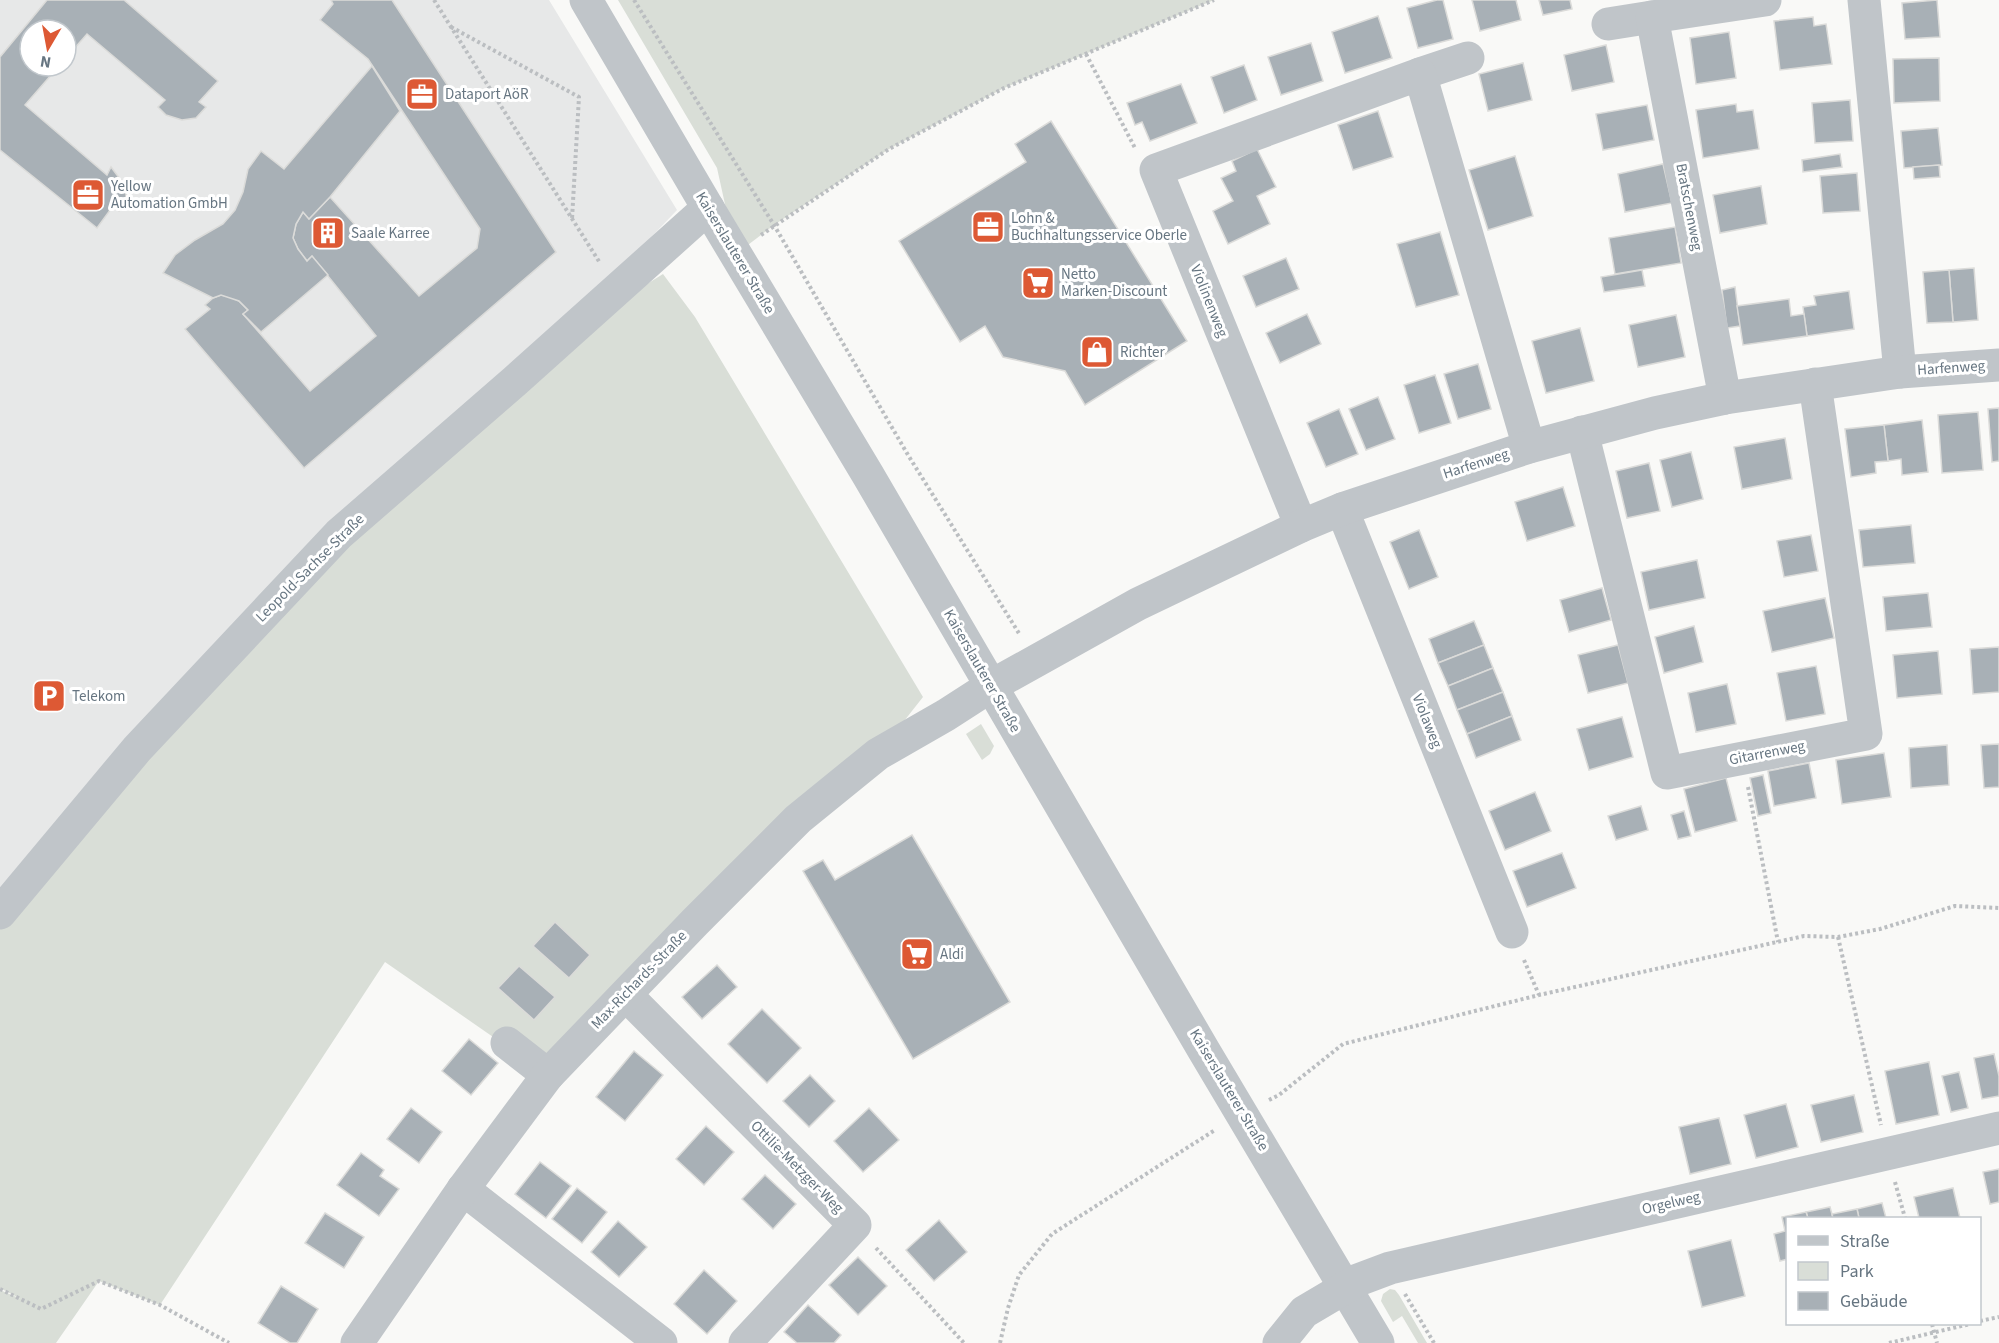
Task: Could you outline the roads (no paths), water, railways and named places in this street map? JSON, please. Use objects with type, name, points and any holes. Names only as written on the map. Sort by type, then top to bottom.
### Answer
[{"type":"street","name":"Kaiserslauterer Straße","points":[[586,0],[1378,1343]]},
{"type":"street","points":[[1608,24],[1765,0]]},
{"type":"street","points":[[1864,0],[1900,372]]},
{"type":"street","name":"Bratschenweg","points":[[1652,16],[1725,398]]},
{"type":"street","points":[[1468,58],[1420,74],[1529,447]]},
{"type":"street","name":"Violinenweg","points":[[1301,526],[1156,170],[1420,74]]},
{"type":"street","name":"Leopold-Sachse-Straße","points":[[0,913],[137,748],[339,534],[515,381],[708,208]]},
{"type":"street","name":"Harfenweg","points":[[991,686],[1138,604],[1301,526],[1342,509],[1529,447],[1725,398],[1900,372],[1999,365]]},
{"type":"street","name":"Gitarrenweg","points":[[1582,432],[1667,773],[1866,734],[1815,384]]},
{"type":"street","name":"Violaweg","points":[[1342,509],[1512,932]]},
{"type":"street","name":"Max-Richards-Straße","points":[[357,1343],[462,1189],[548,1075],[695,922],[798,819],[878,754],[991,686]]},
{"type":"street","name":"Ottilie-Metzger-Weg","points":[[626,995],[855,1225],[745,1343]]},
{"type":"street","points":[[507,1043],[548,1075]]},
{"type":"street","name":"Orgelweg","points":[[1279,1343],[1304,1312],[1345,1287],[1390,1268],[1999,1128]]},
{"type":"street","points":[[462,1189],[661,1343]]},
{"type":"place","name":"Dataport AöR","points":[[422,94]]},
{"type":"place","name":"Yellow Automation GmbH","points":[[88,195]]},
{"type":"place","name":"Lohn & Buchhaltungsservice Oberle","points":[[988,227]]},
{"type":"place","name":"Saale Karree","points":[[328,233]]},
{"type":"place","name":"Netto Marken-Discount","points":[[1038,283]]},
{"type":"place","name":"Richter","points":[[1097,352]]},
{"type":"place","name":"Telekom","points":[[49,696]]},
{"type":"place","name":"Aldi","points":[[917,954]]}]
